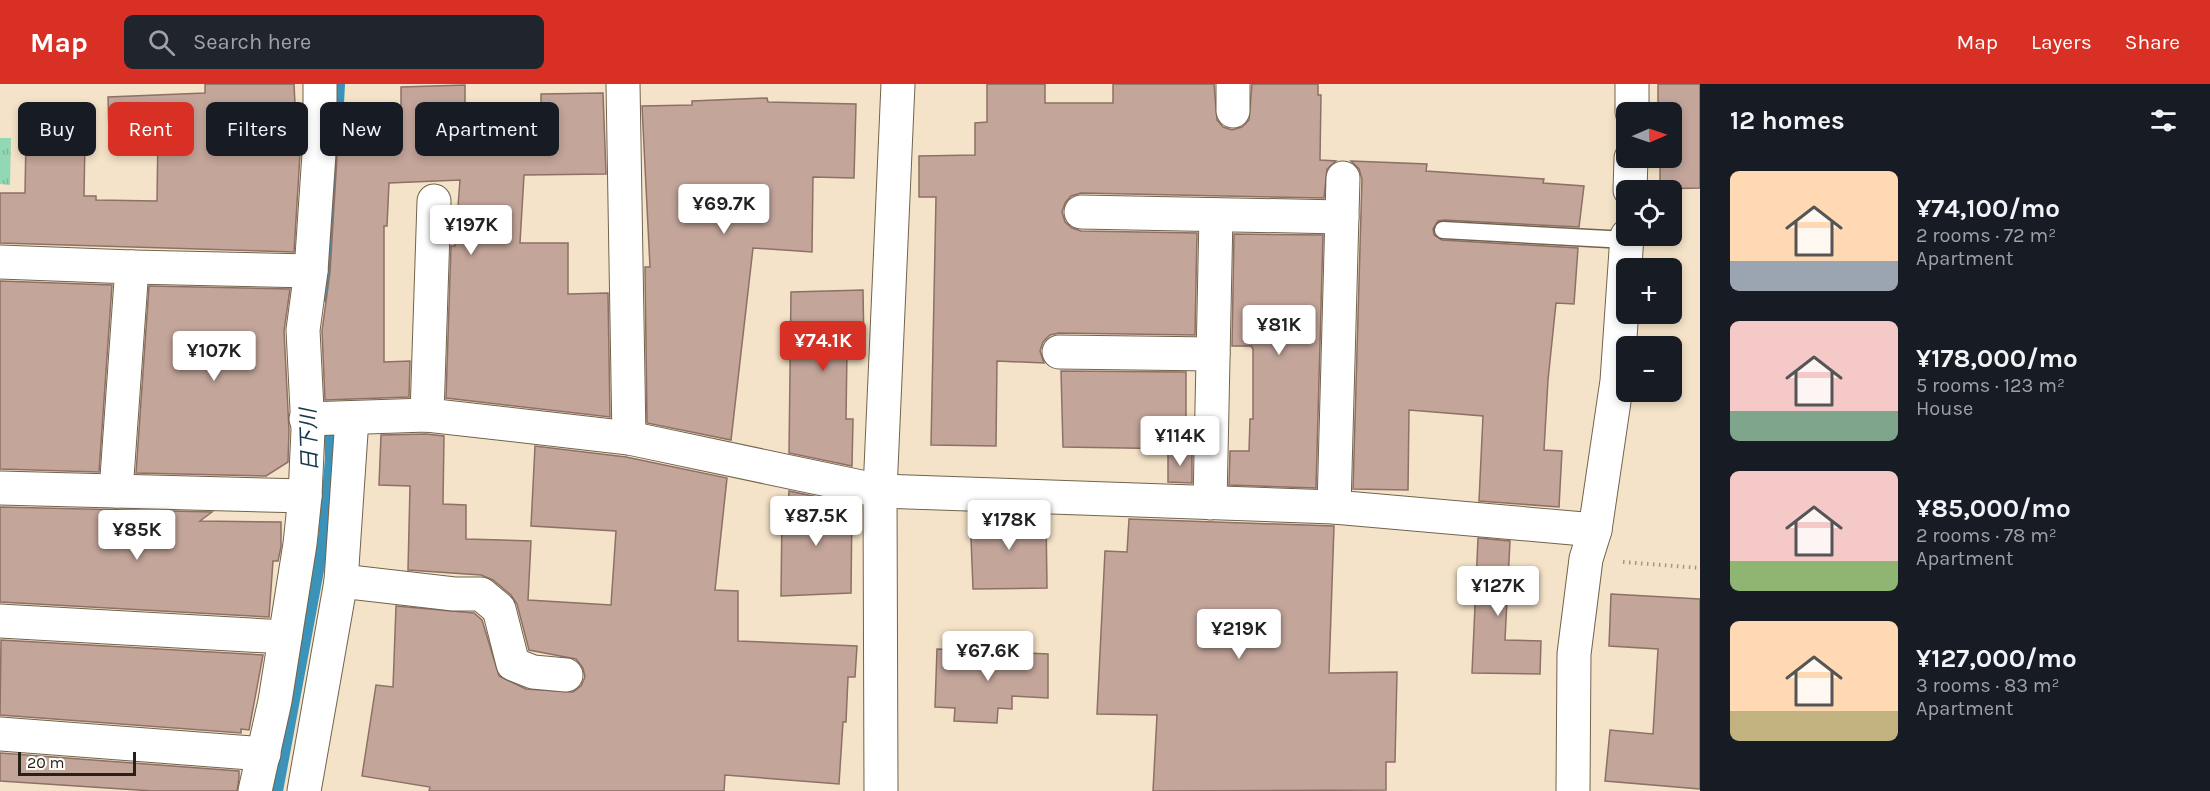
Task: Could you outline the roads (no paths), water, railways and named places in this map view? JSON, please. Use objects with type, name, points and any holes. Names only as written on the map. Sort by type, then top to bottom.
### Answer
[{"type":"street","points":[[304,791],[341,581],[329,419],[303,330],[311,271],[320,139],[320,84]]},
{"type":"street","points":[[623,84],[629,438]]},
{"type":"street","points":[[881,791],[880,491],[898,84]]},
{"type":"street","points":[[1632,84],[1632,102]]},
{"type":"street","points":[[1334,507],[1343,178]]},
{"type":"street","points":[[427,415],[434,201]]},
{"type":"street","points":[[1081,212],[1342,218]]},
{"type":"street","points":[[1210,503],[1216,215]]},
{"type":"street","points":[[1573,791],[1574,654],[1617,381],[1626,246]]},
{"type":"street","points":[[0,262],[311,271]]},
{"type":"street","points":[[116,491],[132,267]]},
{"type":"street","points":[[1059,352],[1213,354]]},
{"type":"street","points":[[329,419],[427,415],[629,438],[880,491],[1334,507],[1591,545]]},
{"type":"street","points":[[255,791],[285,637],[305,496],[329,419]]},
{"type":"street","points":[[0,488],[305,496]]},
{"type":"street","points":[[341,581],[454,594],[481,594],[499,609],[513,664],[533,672],[566,675]]},
{"type":"street","points":[[0,621],[285,637]]},
{"type":"street","points":[[0,734],[264,754]]},
{"type":"lane","points":[[1443,230],[1616,238]]},
{"type":"waterway","name":"日下川","points":[[328,297],[339,84]]},
{"type":"waterway","name":"日下川","points":[[277,791],[324,538],[331,458],[330,419]]}]
